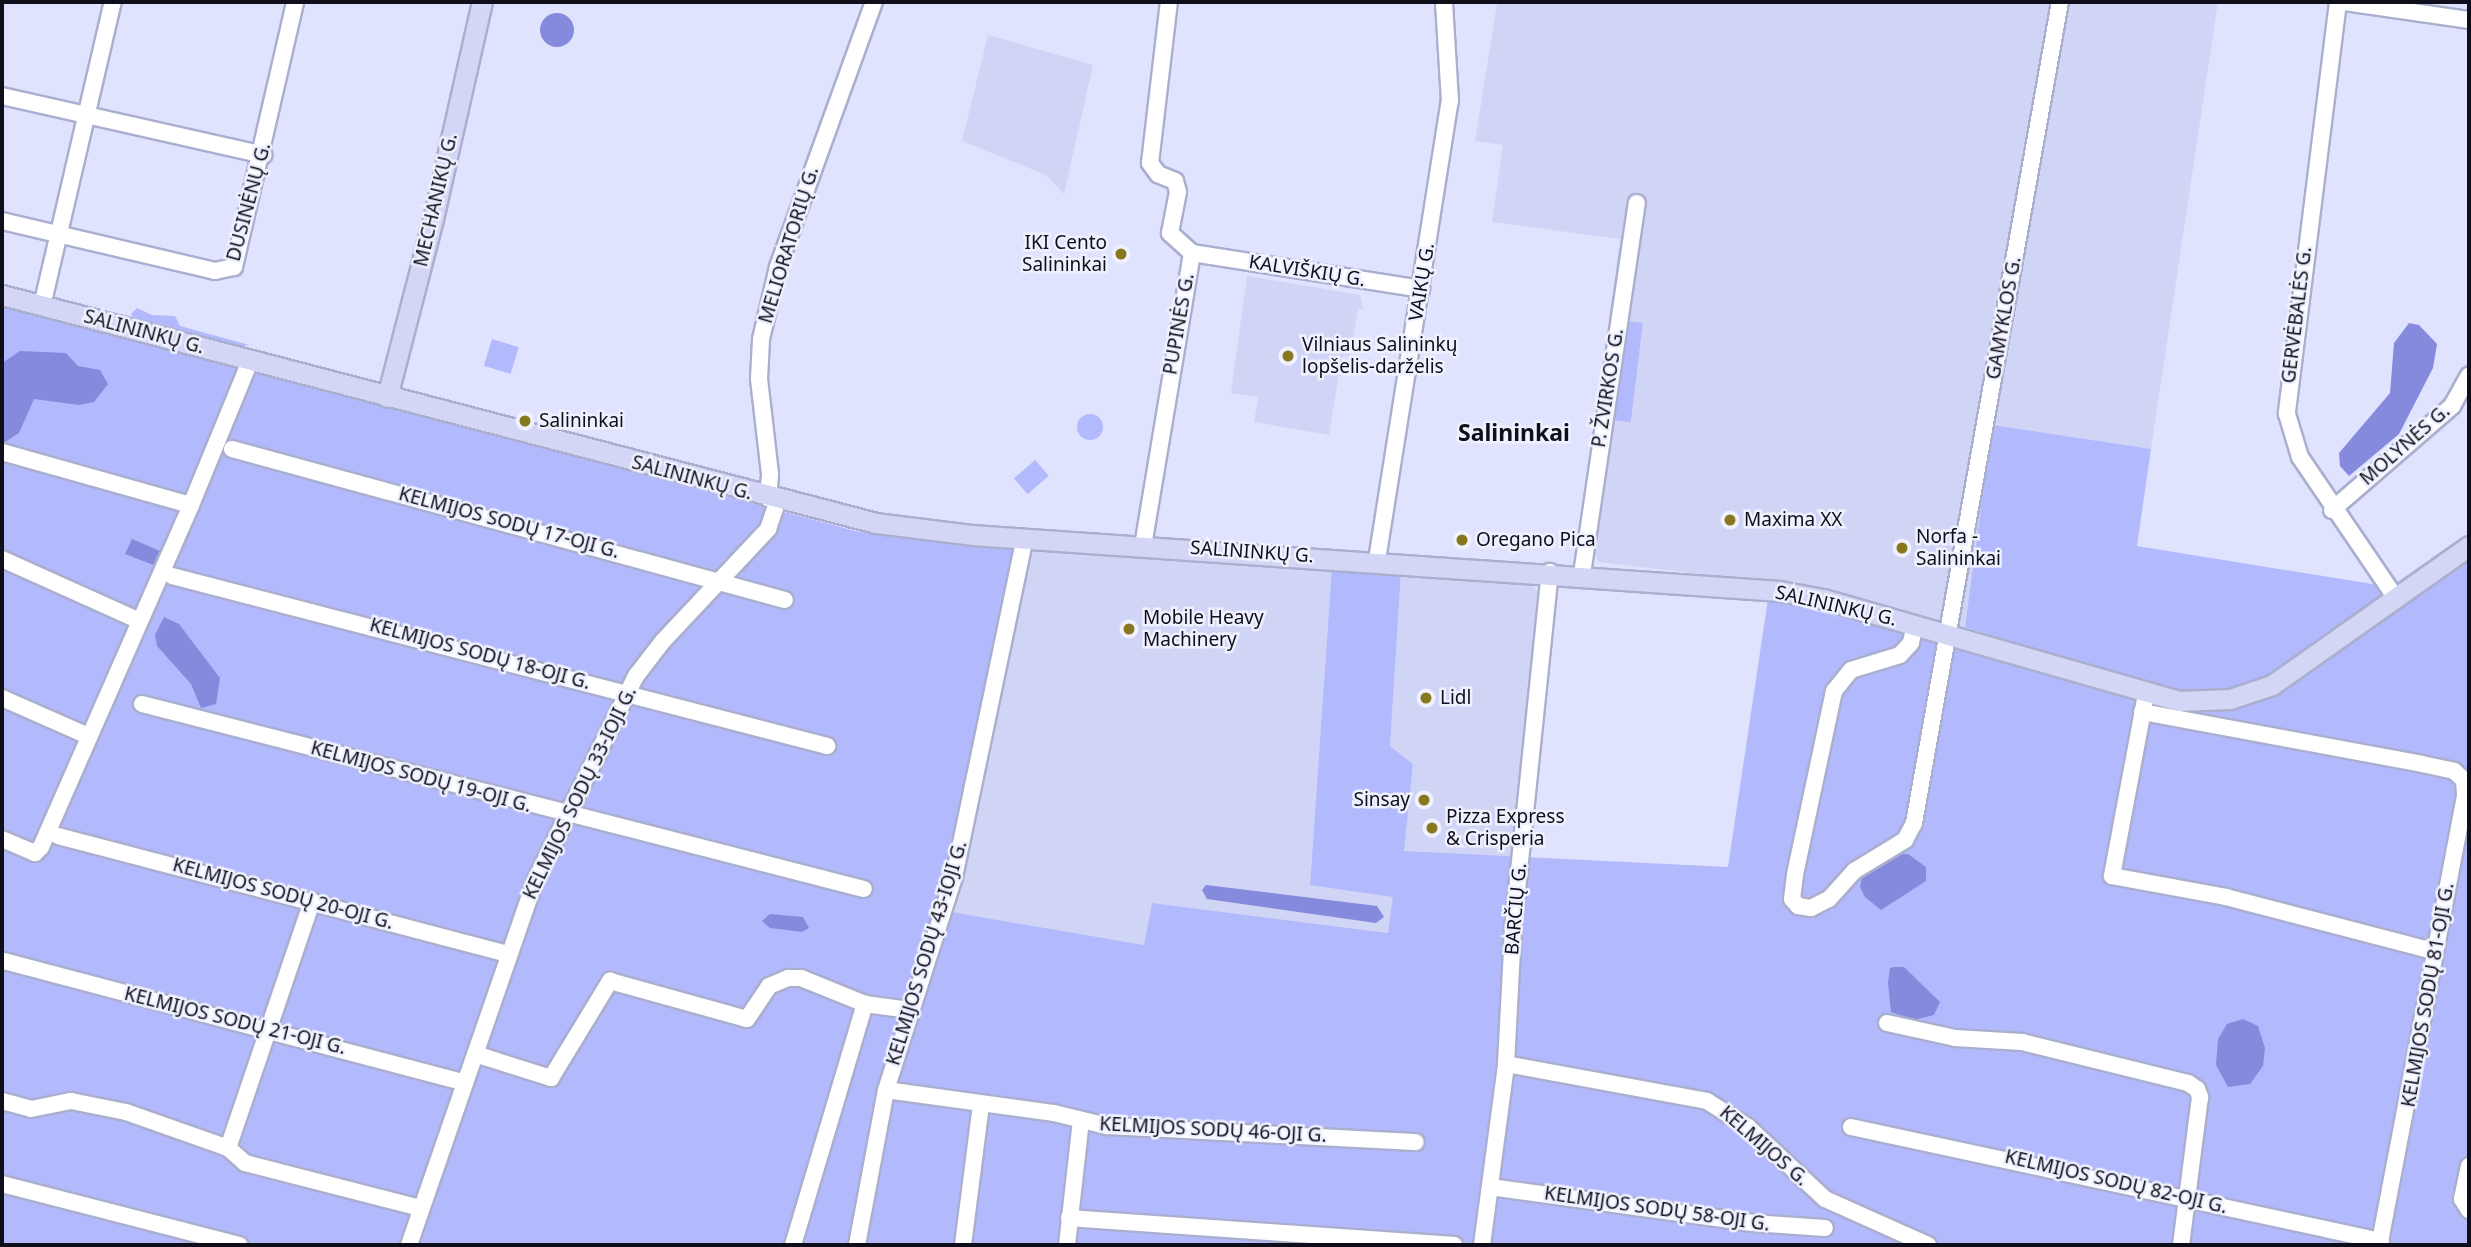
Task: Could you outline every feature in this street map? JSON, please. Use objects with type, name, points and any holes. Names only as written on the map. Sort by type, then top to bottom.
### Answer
[{"type":"main road","name":"MECHANIKŲ G.","points":[[387,397],[433,219],[482,2]]},
{"type":"main road","name":"SALININKŲ G.","points":[[2,295],[773,499],[897,527],[1025,538],[1582,574],[1780,591],[1948,635],[2144,703],[2206,702],[2249,694],[2295,672],[2469,546]]},
{"type":"street","points":[[42,306],[113,2]]},
{"type":"street","name":"DUSINĖNŲ G.","points":[[2,221],[229,271],[237,263],[295,2]]},
{"type":"street","name":"MELIORATORIŲ G.","points":[[773,499],[759,379],[761,339],[782,255],[874,2]]},
{"type":"street","name":"PUPINĖS G.","points":[[1143,546],[1192,253],[1170,233],[1178,192],[1175,181],[1158,174],[1150,163],[1169,2]]},
{"type":"street","name":"VAIKŲ G.","points":[[1377,560],[1450,101],[1444,2]]},
{"type":"street","name":"GAMYKLOS G.","points":[[1915,625],[1910,643],[1900,654],[1851,670],[1834,691],[1795,875],[1792,899],[1798,906],[1811,908],[1829,900],[1854,871],[1908,836],[1948,635],[2060,2]]},
{"type":"street","name":"GERVĖBALĖS G.","points":[[2338,2],[2287,389],[2292,436],[2332,509],[2396,598]]},
{"type":"street","points":[[2344,2],[2469,20]]},
{"type":"street","points":[[2,96],[263,155]]},
{"type":"street","name":"P. ŽVIRKOS G.","points":[[1582,574],[1637,203]]},
{"type":"street","name":"KALVIŠKIŲ G.","points":[[1192,253],[1422,289]]},
{"type":"street","points":[[2,839],[35,853],[191,505],[250,361]]},
{"type":"street","name":"MOLYNĖS G.","points":[[2332,509],[2452,406],[2469,375]]},
{"type":"street","name":"KELMIJOS SODŲ 17-OJI G.","points":[[232,449],[785,600]]},
{"type":"street","points":[[2,452],[191,505]]},
{"type":"street","name":"KELMIJOS SODŲ 33-IOJI G.","points":[[409,1245],[535,881],[627,694],[647,660],[768,529],[773,499]]},
{"type":"street","name":"KELMIJOS SODŲ 43-IOJI G.","points":[[857,1245],[886,1090],[954,877],[1025,538]]},
{"type":"street","points":[[2,559],[140,621]]},
{"type":"street","name":"BARČIŲ G.","points":[[1482,1245],[1506,1065],[1513,929],[1550,572]]},
{"type":"street","name":"KELMIJOS SODŲ 18-OJI G.","points":[[172,576],[827,746]]},
{"type":"street","points":[[2,698],[88,736]]},
{"type":"street","points":[[2144,703],[2112,876],[2235,899],[2434,951]]},
{"type":"street","name":"KELMIJOS SODŲ 81-OJI G.","points":[[2144,703],[2460,774],[2465,796],[2380,1243]]},
{"type":"street","name":"KELMIJOS SODŲ 19-OJI G.","points":[[142,704],[568,816],[864,889]]},
{"type":"street","name":"KELMIJOS SODŲ 20-OJI G.","points":[[58,836],[508,954]]},
{"type":"street","points":[[228,1148],[312,901]]},
{"type":"street","name":"KELMIJOS SODŲ 21-OJI G.","points":[[4,961],[465,1083]]},
{"type":"street","points":[[475,1054],[551,1078],[610,981],[747,1019],[769,986],[788,978],[802,978],[866,1004],[910,1010]]},
{"type":"street","points":[[793,1245],[866,1004]]},
{"type":"street","points":[[1887,1023],[1955,1038],[2022,1042],[2188,1083],[2200,1097],[2181,1245]]},
{"type":"street","name":"KELMIJOS G.","points":[[1506,1065],[1707,1101],[1748,1127],[1825,1199],[1928,1245]]},
{"type":"street","name":"KELMIJOS SODŲ 46-OJI G.","points":[[886,1090],[1054,1113],[1080,1121],[1416,1142]]},
{"type":"street","points":[[2,1101],[31,1109],[71,1101],[113,1109],[228,1148],[245,1163],[420,1208]]},
{"type":"street","points":[[963,1245],[981,1105]]},
{"type":"street","points":[[1067,1245],[1080,1121]]},
{"type":"street","name":"KELMIJOS SODŲ 82-OJI G.","points":[[1851,1127],[2186,1198],[2380,1243]]},
{"type":"street","points":[[2469,1166],[2462,1199],[2469,1210]]},
{"type":"street","points":[[2,1184],[239,1245]]},
{"type":"street","name":"KELMIJOS SODŲ 58-OJI G.","points":[[1490,1187],[1753,1223],[1825,1228]]},
{"type":"street","points":[[1069,1218],[1454,1245]]},
{"type":"shaded area","points":[[2218,2],[2151,449],[1992,426],[1965,627],[1802,586],[1598,562],[1594,550],[1612,420],[1629,422],[1643,324],[1609,319],[1620,239],[1492,222],[1503,145],[1475,141],[1497,4]]},
{"type":"shaded area","points":[[557,13],[569,18],[574,30],[569,42],[557,47],[545,42],[540,30],[545,18]]},
{"type":"shaded area","points":[[988,35],[1093,65],[1064,194],[1046,175],[962,141]]},
{"type":"shaded area","name":"Vilniaus Salininkų lopšelis-darželis","points":[[1247,276],[1360,295],[1363,309],[1358,309],[1350,357],[1342,356],[1329,435],[1254,422],[1258,397],[1231,393]]},
{"type":"shaded area","points":[[2,303],[859,532],[1016,548],[940,910],[1144,945],[1152,903],[1388,933],[1393,897],[1310,885],[1332,566],[1401,572],[1390,746],[1413,764],[1404,851],[1728,867],[1768,599],[2193,706],[2275,691],[2298,680],[2469,556],[2469,1245],[2,1245]]},
{"type":"shaded area","points":[[137,308],[152,315],[175,316],[180,326],[249,345],[237,347],[134,321],[131,314]]},
{"type":"shaded area","points":[[1626,321],[1643,323],[1631,422],[1614,420]]},
{"type":"shaded area","points":[[2409,323],[2419,325],[2437,344],[2433,368],[2399,434],[2349,476],[2340,466],[2339,453],[2390,393],[2394,343]]},
{"type":"shaded area","points":[[492,339],[519,347],[511,374],[484,366]]},
{"type":"shaded area","points":[[20,351],[66,353],[78,366],[100,370],[108,384],[94,402],[79,405],[34,399],[19,433],[2,444],[2,363]]},
{"type":"shaded area","points":[[1090,414],[1099,418],[1103,427],[1099,436],[1090,440],[1081,436],[1077,427],[1081,418]]},
{"type":"shaded area","points":[[1992,425],[2151,449],[2137,546],[2397,588],[2275,673],[2221,692],[2188,693],[2146,685],[1965,627]]},
{"type":"shaded area","points":[[1035,460],[1049,476],[1028,494],[1014,478]]},
{"type":"shaded area","points":[[132,539],[160,551],[156,566],[125,554]]},
{"type":"shaded area","points":[[1016,548],[1332,566],[1310,884],[1394,897],[1388,933],[1152,903],[1144,945],[940,910]]},
{"type":"shaded area","points":[[1401,572],[1529,582],[1541,595],[1514,858],[1403,851],[1413,764],[1390,746]]},
{"type":"shaded area","points":[[164,617],[179,624],[220,678],[216,704],[201,708],[191,684],[157,646],[155,635]]},
{"type":"shaded area","points":[[1900,854],[1908,854],[1926,867],[1926,881],[1881,910],[1865,897],[1860,887],[1862,878]]},
{"type":"shaded area","points":[[1206,885],[1377,906],[1384,917],[1376,923],[1207,899],[1202,890]]},
{"type":"shaded area","points":[[770,914],[803,917],[809,928],[802,932],[770,928],[762,921]]},
{"type":"shaded area","points":[[1904,967],[1940,1002],[1934,1015],[1914,1020],[1891,1012],[1888,983],[1890,968]]},
{"type":"shaded area","points":[[2243,1019],[2258,1026],[2265,1048],[2263,1066],[2250,1084],[2228,1087],[2216,1065],[2218,1039],[2227,1024]]},
{"type":"place","name":"IKI Cento Salininkai","points":[[1121,254]]},
{"type":"place","name":"Vilniaus Salininkų lopšelis-darželis","points":[[1288,356]]},
{"type":"place","name":"Salininkai","points":[[525,421]]},
{"type":"place","name":"Maxima XX","points":[[1730,520]]},
{"type":"place","name":"Oregano Pica","points":[[1462,540]]},
{"type":"place","name":"Norfa - Salininkai","points":[[1902,548]]},
{"type":"place","name":"Mobile Heavy Machinery","points":[[1129,629]]},
{"type":"place","name":"Lidl","points":[[1426,698]]},
{"type":"place","name":"Sinsay","points":[[1424,800]]},
{"type":"place","name":"Pizza Express & Crisperia","points":[[1432,828]]},
{"type":"district","name":"Salininkai","points":[[1514,432]]}]
